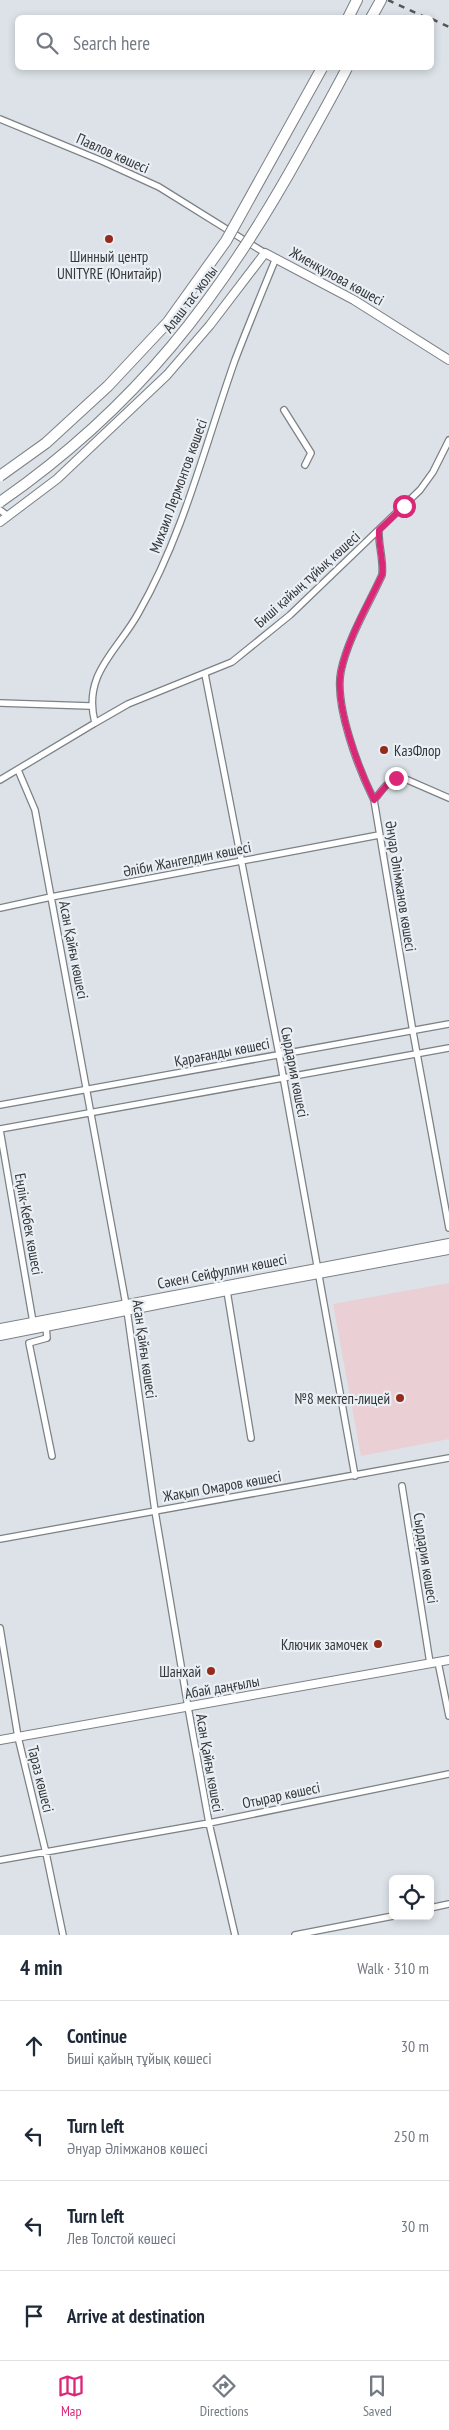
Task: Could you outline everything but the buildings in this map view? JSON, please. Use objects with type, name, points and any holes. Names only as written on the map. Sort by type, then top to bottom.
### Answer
[{"type":"main road","points":[[350,15],[357,0]]},
{"type":"main road","points":[[373,15],[381,0]]},
{"type":"main road","name":"Алаш тас жолы","points":[[0,476],[46,443],[108,386],[168,322],[226,241],[321,70]]},
{"type":"main road","name":"Алаш тас жолы","points":[[0,502],[34,478],[98,426],[157,365],[191,324],[246,246],[281,189],[346,70]]},
{"type":"street","name":"Павлов көшесі","points":[[0,119],[159,187],[210,219]]},
{"type":"street","name":"Жиенқұлова көшесі","points":[[210,219],[266,253],[354,300],[449,360]]},
{"type":"street","points":[[0,522],[57,479],[166,375],[210,325],[266,253]]},
{"type":"street","name":"Михаил Лермонтов көшесі","points":[[95,723],[90,706],[96,680],[107,657],[139,613],[175,540],[235,361],[276,258]]},
{"type":"street","points":[[284,410],[311,453],[305,465]]},
{"type":"street","name":"Биші қайың тұйық көшесі","points":[[95,723],[128,704],[232,662],[290,615],[420,490],[433,472],[449,440]]},
{"type":"street","points":[[0,510],[8,516]]},
{"type":"street","name":"Әнуар Әлімжанов көшесі","points":[[379,530],[383,567],[382,575],[348,648],[340,683],[340,702],[364,781],[374,800],[417,1056],[449,1228]]},
{"type":"street","name":"Сырдария көшесі","points":[[205,674],[284,1080],[356,1476]]},
{"type":"street","points":[[0,703],[90,706]]},
{"type":"street","points":[[0,780],[95,723]]},
{"type":"street","name":"Асан Қайғы көшесі","points":[[18,770],[34,810],[88,1090],[126,1307],[155,1511],[188,1707],[209,1823],[235,1935]]},
{"type":"street","points":[[374,800],[391,780],[396,778],[403,778],[449,798]]},
{"type":"street","name":"Әліби Жангелдин көшесі","points":[[0,908],[379,835]]},
{"type":"street","name":"Қарағанды көшесі","points":[[0,1105],[449,1024]]},
{"type":"street","points":[[0,1129],[284,1080],[417,1056],[449,1048]]},
{"type":"street","name":"Еңлік-Кебек көшесі","points":[[0,1129],[33,1322]]},
{"type":"street","name":"Сәкен Сейфуллин көшесі","points":[[0,1336],[126,1307],[449,1244]]},
{"type":"street","name":"Сәкен Сейфуллин көшесі","points":[[0,1328],[227,1291],[319,1270],[449,1250]]},
{"type":"street","name":"Сәкен Сейфуллин көшесі","points":[[227,1291],[251,1438]]},
{"type":"street","points":[[46,1326],[48,1338],[29,1343],[52,1456]]},
{"type":"street","name":"Жақып Омаров көшесі","points":[[0,1539],[449,1458]]},
{"type":"street","name":"Сырдария көшесі","points":[[402,1486],[434,1663],[449,1716]]},
{"type":"street","name":"Тараз көшесі","points":[[0,1628],[18,1737],[46,1853],[62,1935]]},
{"type":"street","name":"Абай даңғылы","points":[[0,1740],[449,1660]]},
{"type":"street","name":"Отырар көшесі","points":[[0,1860],[209,1823],[449,1774]]},
{"type":"street","points":[[434,1907],[449,1904]]},
{"type":"street","points":[[295,1935],[389,1917]]},
{"type":"shaded area","name":"№8 мектеп-лицей","points":[[449,1283],[449,1439],[361,1456],[333,1304]]},
{"type":"railway","points":[[388,0],[420,15]]},
{"type":"railway","points":[[434,20],[449,27]]},
{"type":"place","name":"Шинный центр UNITYRE (Юнитайр)","points":[[109,239]]},
{"type":"place","name":"КазФлор","points":[[384,750]]},
{"type":"place","name":"№8 мектеп-лицей","points":[[400,1398]]},
{"type":"place","name":"Ключик замочек","points":[[378,1644]]},
{"type":"place","name":"Шанхай","points":[[211,1671]]},
{"type":"route","points":[[396,778],[391,780],[374,800],[364,781],[340,702],[340,683],[348,648],[382,575],[383,567],[378,540],[379,530],[404,506]]}]
